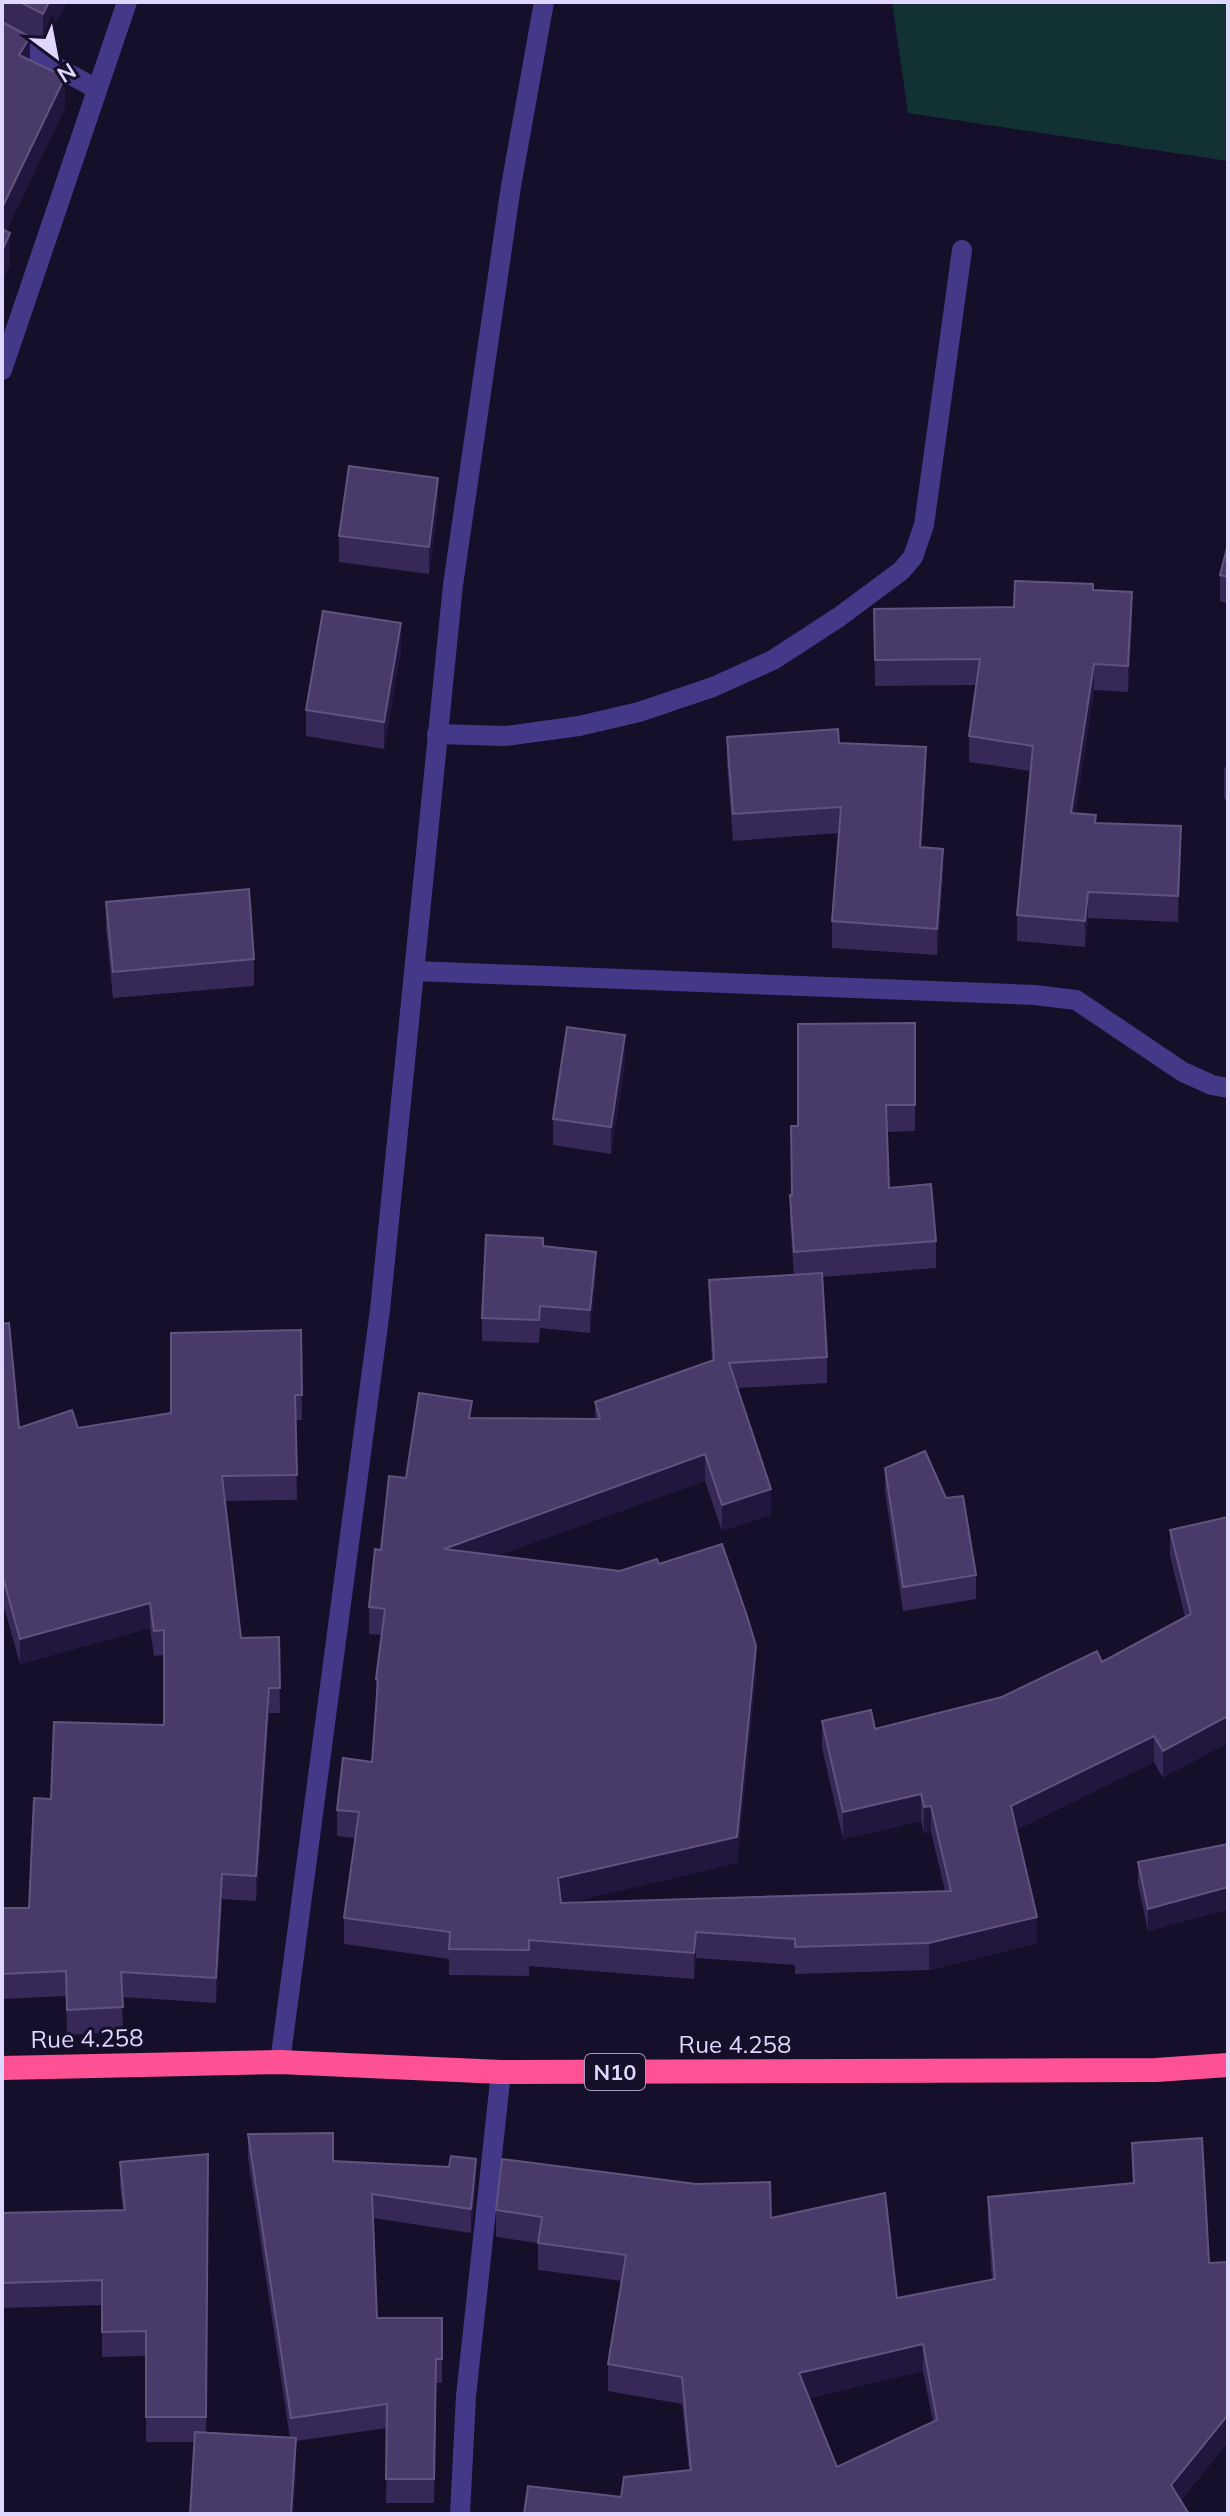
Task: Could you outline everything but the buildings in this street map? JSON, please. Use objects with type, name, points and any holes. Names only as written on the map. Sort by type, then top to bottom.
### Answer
[{"type":"highway","name":"Rue 4.258","points":[[2,2068],[280,2062],[501,2072],[1156,2070],[1228,2065]]},
{"type":"street","points":[[2,370],[127,2]]},
{"type":"street","points":[[280,2062],[380,1310],[457,554],[511,186],[544,2]]},
{"type":"street","points":[[2,38],[97,89]]},
{"type":"street","points":[[437,734],[506,736],[579,726],[639,712],[713,687],[773,660],[901,571],[913,557],[924,525],[962,250]]},
{"type":"street","points":[[415,971],[1035,995],[1076,1000],[1183,1072],[1212,1085],[1228,1088]]},
{"type":"street","points":[[460,2514],[466,2396],[501,2072]]},
{"type":"green space","points":[[892,2],[1228,2],[1228,161],[908,113]]}]
